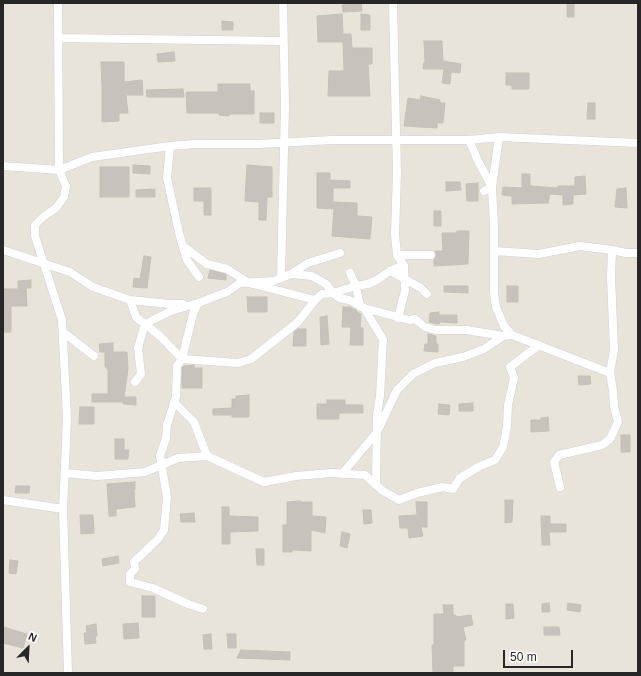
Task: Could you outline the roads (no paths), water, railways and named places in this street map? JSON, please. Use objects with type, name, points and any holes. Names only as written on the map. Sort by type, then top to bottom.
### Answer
[{"type":"street","points":[[58,3],[59,170],[66,186],[64,197],[56,208],[42,217],[36,225],[35,236],[62,320],[63,332],[67,418],[63,509],[68,673]]},
{"type":"street","points":[[281,278],[284,143],[283,3]]},
{"type":"street","points":[[393,3],[397,172],[395,235],[397,255],[404,266],[405,278],[405,291],[398,318]]},
{"type":"street","points":[[58,38],[283,41]]},
{"type":"street","points":[[3,166],[59,170],[92,157],[193,144],[284,143],[332,140],[469,140],[498,137],[638,143]]},
{"type":"street","points":[[498,137],[492,187],[494,201],[494,293],[496,307],[504,326],[512,334],[610,373]]},
{"type":"street","points":[[469,140],[478,162],[492,187]]},
{"type":"street","points":[[170,146],[167,178],[187,260],[199,277]]},
{"type":"street","points":[[484,191],[492,187]]},
{"type":"street","points":[[183,246],[206,264],[227,268],[249,282],[315,300]]},
{"type":"street","points":[[494,251],[539,254],[580,246],[626,253],[638,253]]},
{"type":"street","points":[[3,250],[70,272],[93,287],[130,300],[169,304],[198,304]]},
{"type":"street","points":[[560,488],[554,462],[558,455],[602,445],[610,439],[618,422],[614,407],[610,373],[614,350],[611,277],[612,250]]},
{"type":"street","points":[[136,382],[141,374],[138,348],[146,324],[171,311],[198,304],[227,292],[240,283],[274,281],[291,274],[309,262],[340,253]]},
{"type":"street","points":[[397,255],[430,255]]},
{"type":"street","points":[[309,262],[312,276]]},
{"type":"street","points":[[130,300],[136,317],[160,336],[182,359],[238,363],[252,359],[298,322],[315,300],[322,294],[333,293],[368,284],[390,271],[404,266]]},
{"type":"street","points":[[390,271],[405,278],[421,288],[427,294]]},
{"type":"street","points":[[350,273],[356,286],[362,307],[383,339],[380,396],[377,415],[376,485]]},
{"type":"street","points":[[291,274],[312,276],[326,284],[339,298],[349,300],[362,307],[398,318],[409,320],[415,319],[425,327],[436,330],[467,330],[502,336],[512,334]]},
{"type":"street","points":[[198,304],[193,314],[182,359],[177,366],[176,397],[167,425],[166,438],[160,456],[167,497],[164,530],[158,539],[134,562],[135,569],[130,574],[130,582],[153,588],[203,609]]},
{"type":"street","points":[[63,332],[94,356]]},
{"type":"street","points":[[342,474],[377,432],[397,390],[413,374],[435,363],[463,357],[484,349],[502,336]]},
{"type":"street","points":[[65,473],[104,475],[145,472],[178,458],[207,456],[264,482],[296,476],[330,473],[365,475],[383,492],[399,500],[417,493],[443,487],[454,489],[460,478],[480,466],[495,460],[502,447],[507,427],[508,405],[514,378],[510,366],[539,345]]},
{"type":"street","points":[[174,402],[194,422],[207,456]]},
{"type":"street","points":[[3,500],[63,509]]}]
